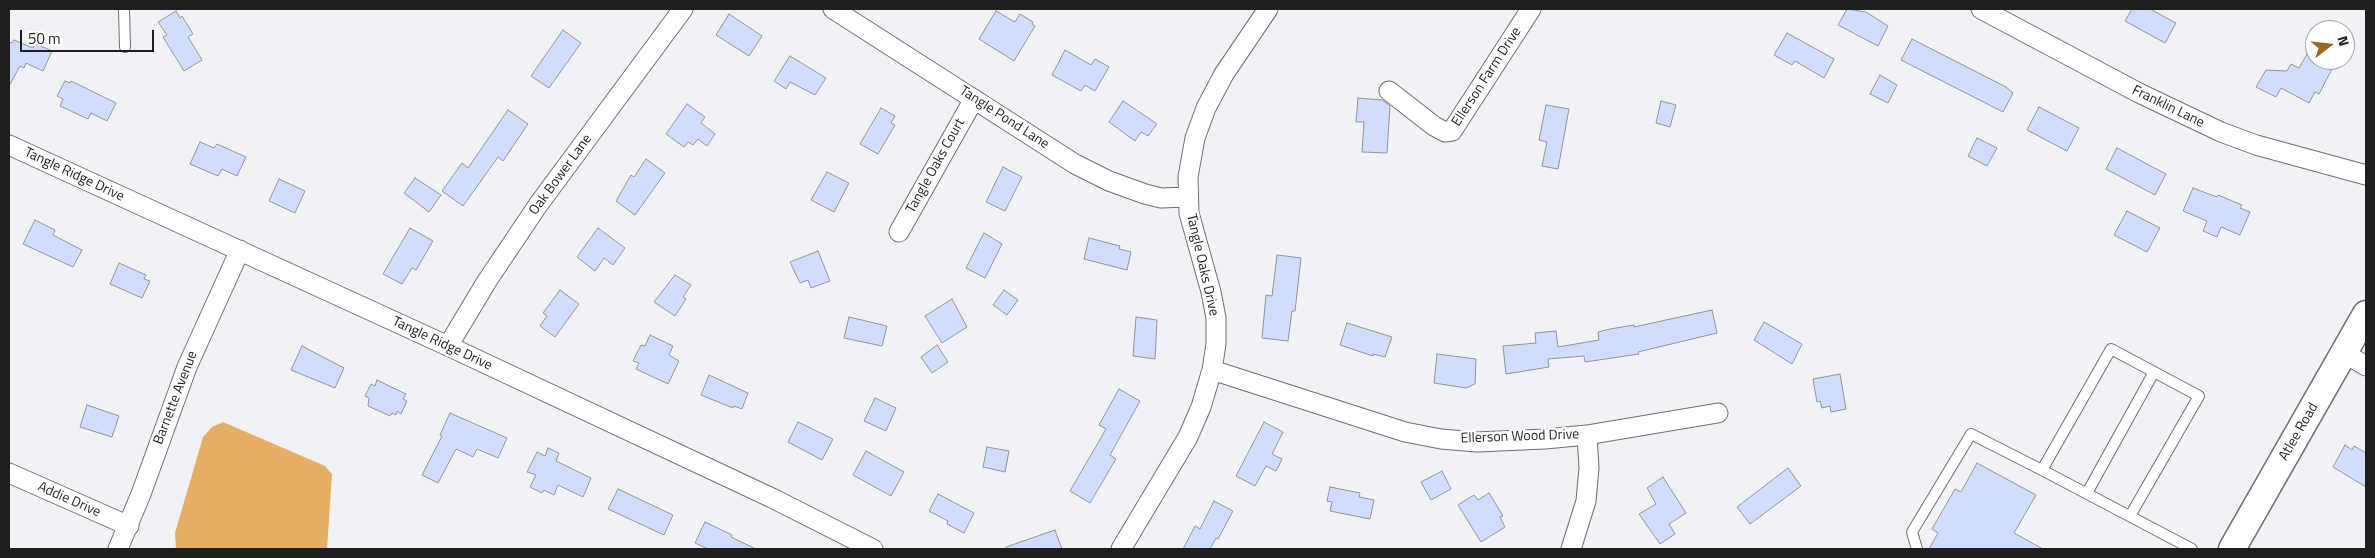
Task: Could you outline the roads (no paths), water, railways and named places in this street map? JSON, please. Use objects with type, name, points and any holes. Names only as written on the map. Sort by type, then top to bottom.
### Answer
[{"type":"main road","name":"Atlee Road","points":[[2232,549],[2355,359],[2366,314]]},
{"type":"street","name":"Oak Bower Lane","points":[[448,346],[487,281],[538,205],[683,9]]},
{"type":"street","name":"Tangle Pond Lane","points":[[833,9],[1075,164],[1109,181],[1161,198],[1187,197]]},
{"type":"street","name":"Tangle Oaks Drive","points":[[1121,549],[1188,437],[1201,407],[1212,370],[1216,344],[1216,318],[1211,292],[1189,213],[1187,197],[1188,176],[1196,138],[1206,108],[1224,74],[1268,9]]},
{"type":"street","name":"Ellerson Farm Drive","points":[[1389,91],[1434,126],[1445,132],[1452,131],[1531,9]]},
{"type":"street","name":"Franklin Lane","points":[[1981,9],[2138,93],[2221,132],[2256,145],[2366,175]]},
{"type":"street","name":"Tangle Oaks Court","points":[[899,232],[974,99]]},
{"type":"street","name":"Tangle Ridge Drive","points":[[9,145],[448,346],[772,498],[873,549]]},
{"type":"street","name":"Barnette Avenue","points":[[118,549],[129,526],[187,367],[240,250]]},
{"type":"street","name":"Ellerson Wood Drive","points":[[1212,370],[1405,432],[1440,439],[1477,442],[1545,439],[1718,413]]},
{"type":"street","points":[[1571,549],[1586,501],[1589,468],[1587,434]]},
{"type":"street","name":"Addie Drive","points":[[9,473],[129,526]]},
{"type":"lane","points":[[124,9],[125,47]]},
{"type":"lane","points":[[2042,470],[2111,349],[2199,396],[2130,516]]},
{"type":"lane","points":[[2087,493],[2154,372]]},
{"type":"lane","points":[[1918,549],[1912,532],[1971,434],[2192,549]]}]
